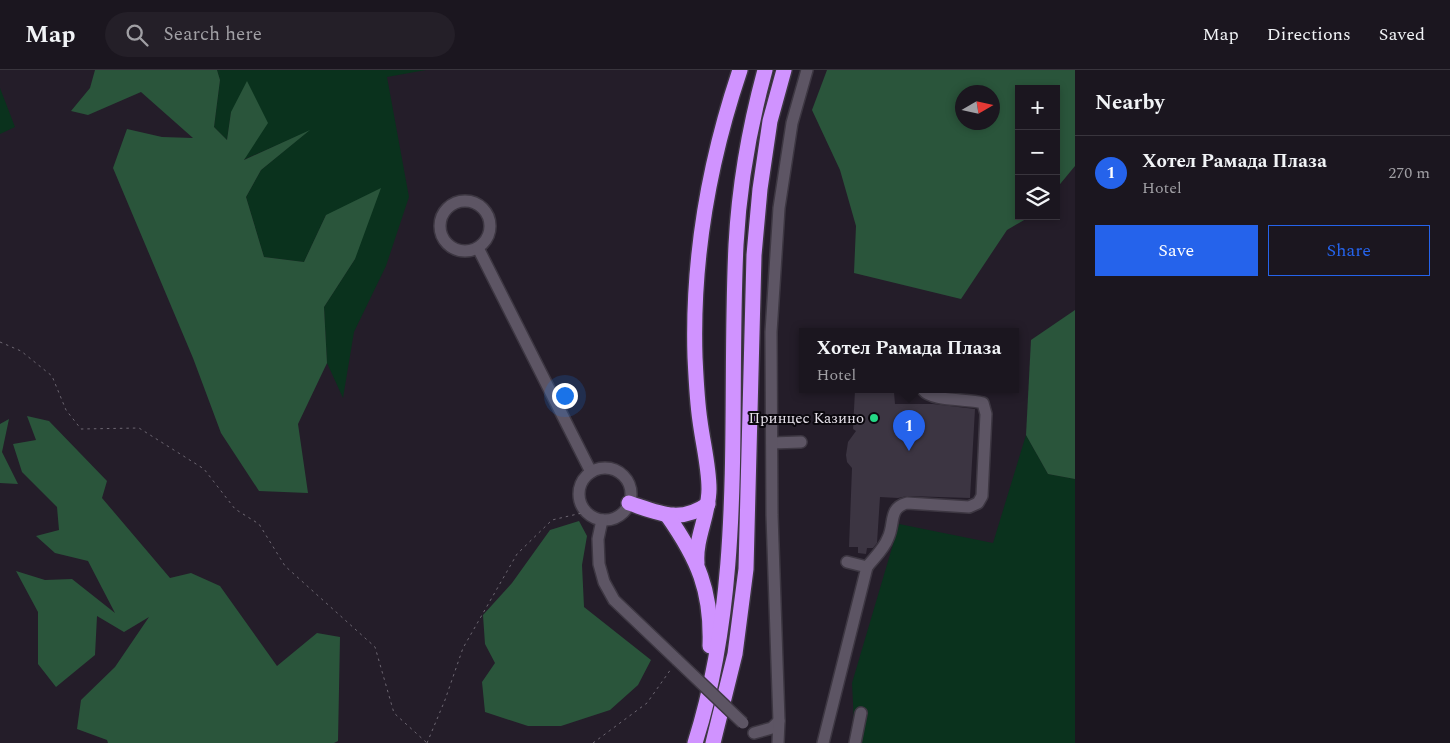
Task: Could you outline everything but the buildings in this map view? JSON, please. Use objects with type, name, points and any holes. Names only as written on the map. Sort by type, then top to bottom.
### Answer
[{"type":"highway","points":[[697,563],[696,552],[708,504],[709,487],[699,418],[695,356],[696,301],[702,224],[715,155],[740,70]]},
{"type":"highway","points":[[695,743],[704,714],[716,658],[726,591],[733,474],[736,243],[744,169],[765,70]]},
{"type":"highway","points":[[715,743],[735,654],[746,569],[751,442],[751,329],[754,255],[760,189],[770,121],[784,70]]},
{"type":"highway","points":[[629,503],[667,515],[679,516],[691,513],[708,504]]},
{"type":"highway","points":[[667,515],[689,547],[697,563],[706,588],[709,608],[711,632],[710,661],[690,743]]},
{"type":"street","points":[[778,743],[779,721],[772,525],[772,332],[779,208],[792,123],[807,70]]},
{"type":"street","points":[[460,201],[476,202],[488,213],[490,220],[489,236],[478,248],[470,251],[461,251],[453,248],[446,242],[440,226],[441,217],[452,204],[460,201]]},
{"type":"street","points":[[478,248],[592,472]]},
{"type":"street","points":[[823,743],[867,567],[888,538],[895,511],[900,505],[907,503],[969,507],[978,504],[982,496],[986,414],[983,403],[925,393]]},
{"type":"street","points":[[772,443],[801,442]]},
{"type":"street","points":[[607,468],[621,474],[630,487],[629,503],[618,516],[602,520],[593,517],[582,506],[579,491],[581,483],[592,472],[607,468]]},
{"type":"street","points":[[602,520],[598,539],[599,564],[604,582],[614,600],[743,722],[757,738],[779,721]]},
{"type":"street","points":[[846,562],[867,567]]},
{"type":"street","points":[[855,743],[861,713]]},
{"type":"path","points":[[0,342],[21,351],[52,376],[66,410],[81,429],[139,428],[204,469],[235,509],[258,524],[285,566],[375,647],[394,713],[427,743],[445,700],[463,648],[517,554],[552,520],[586,512]]},
{"type":"path","points":[[593,743],[647,703],[676,660]]},
{"type":"green space","points":[[95,70],[217,70],[220,80],[214,127],[227,140],[231,112],[247,81],[268,123],[244,160],[310,130],[261,170],[246,197],[264,257],[304,262],[326,215],[381,188],[355,259],[324,307],[327,363],[298,424],[308,493],[259,491],[221,433],[193,358],[113,168],[127,129],[162,137],[193,138],[141,92],[88,115],[71,111],[90,88]]},
{"type":"green space","points":[[217,70],[426,70],[387,77],[409,197],[386,266],[354,332],[343,398],[327,363],[324,307],[355,259],[326,215],[304,262],[264,257],[246,197],[261,170],[307,132],[243,160],[231,112],[227,140],[214,127],[220,80]]},
{"type":"green space","points":[[827,70],[1075,70],[1075,166],[1060,184],[1060,85],[1015,85],[1015,220],[1024,220],[1007,230],[961,299],[854,273],[856,226],[840,170],[812,110]]},
{"type":"green space","points":[[0,88],[15,127],[0,134]]},
{"type":"green space","points":[[1075,310],[1075,479],[1048,474],[1026,435],[1031,340]]},
{"type":"green space","points":[[27,416],[49,421],[107,481],[102,498],[170,578],[191,573],[220,586],[277,666],[317,633],[340,637],[338,741],[334,743],[108,743],[107,740],[77,729],[81,700],[115,667],[149,617],[124,632],[97,616],[95,655],[56,687],[38,664],[38,612],[16,571],[45,580],[72,579],[115,613],[88,561],[55,553],[36,536],[59,530],[57,507],[22,472],[13,444],[36,440]]},
{"type":"green space","points":[[9,419],[2,452],[18,484],[0,483],[0,424]]},
{"type":"green space","points":[[1026,435],[1048,474],[1075,479],[1075,743],[855,743],[852,683],[899,524],[993,543]]},
{"type":"green space","points":[[579,521],[587,536],[582,565],[584,607],[651,660],[638,685],[610,710],[561,726],[528,726],[485,712],[482,682],[495,663],[485,644],[483,615],[512,583],[550,530]]},
{"type":"place","name":"Принцес Казино","points":[[874,418]]},
{"type":"place","name":"Хотел Рамада Плаза","points":[[909,451]]}]
